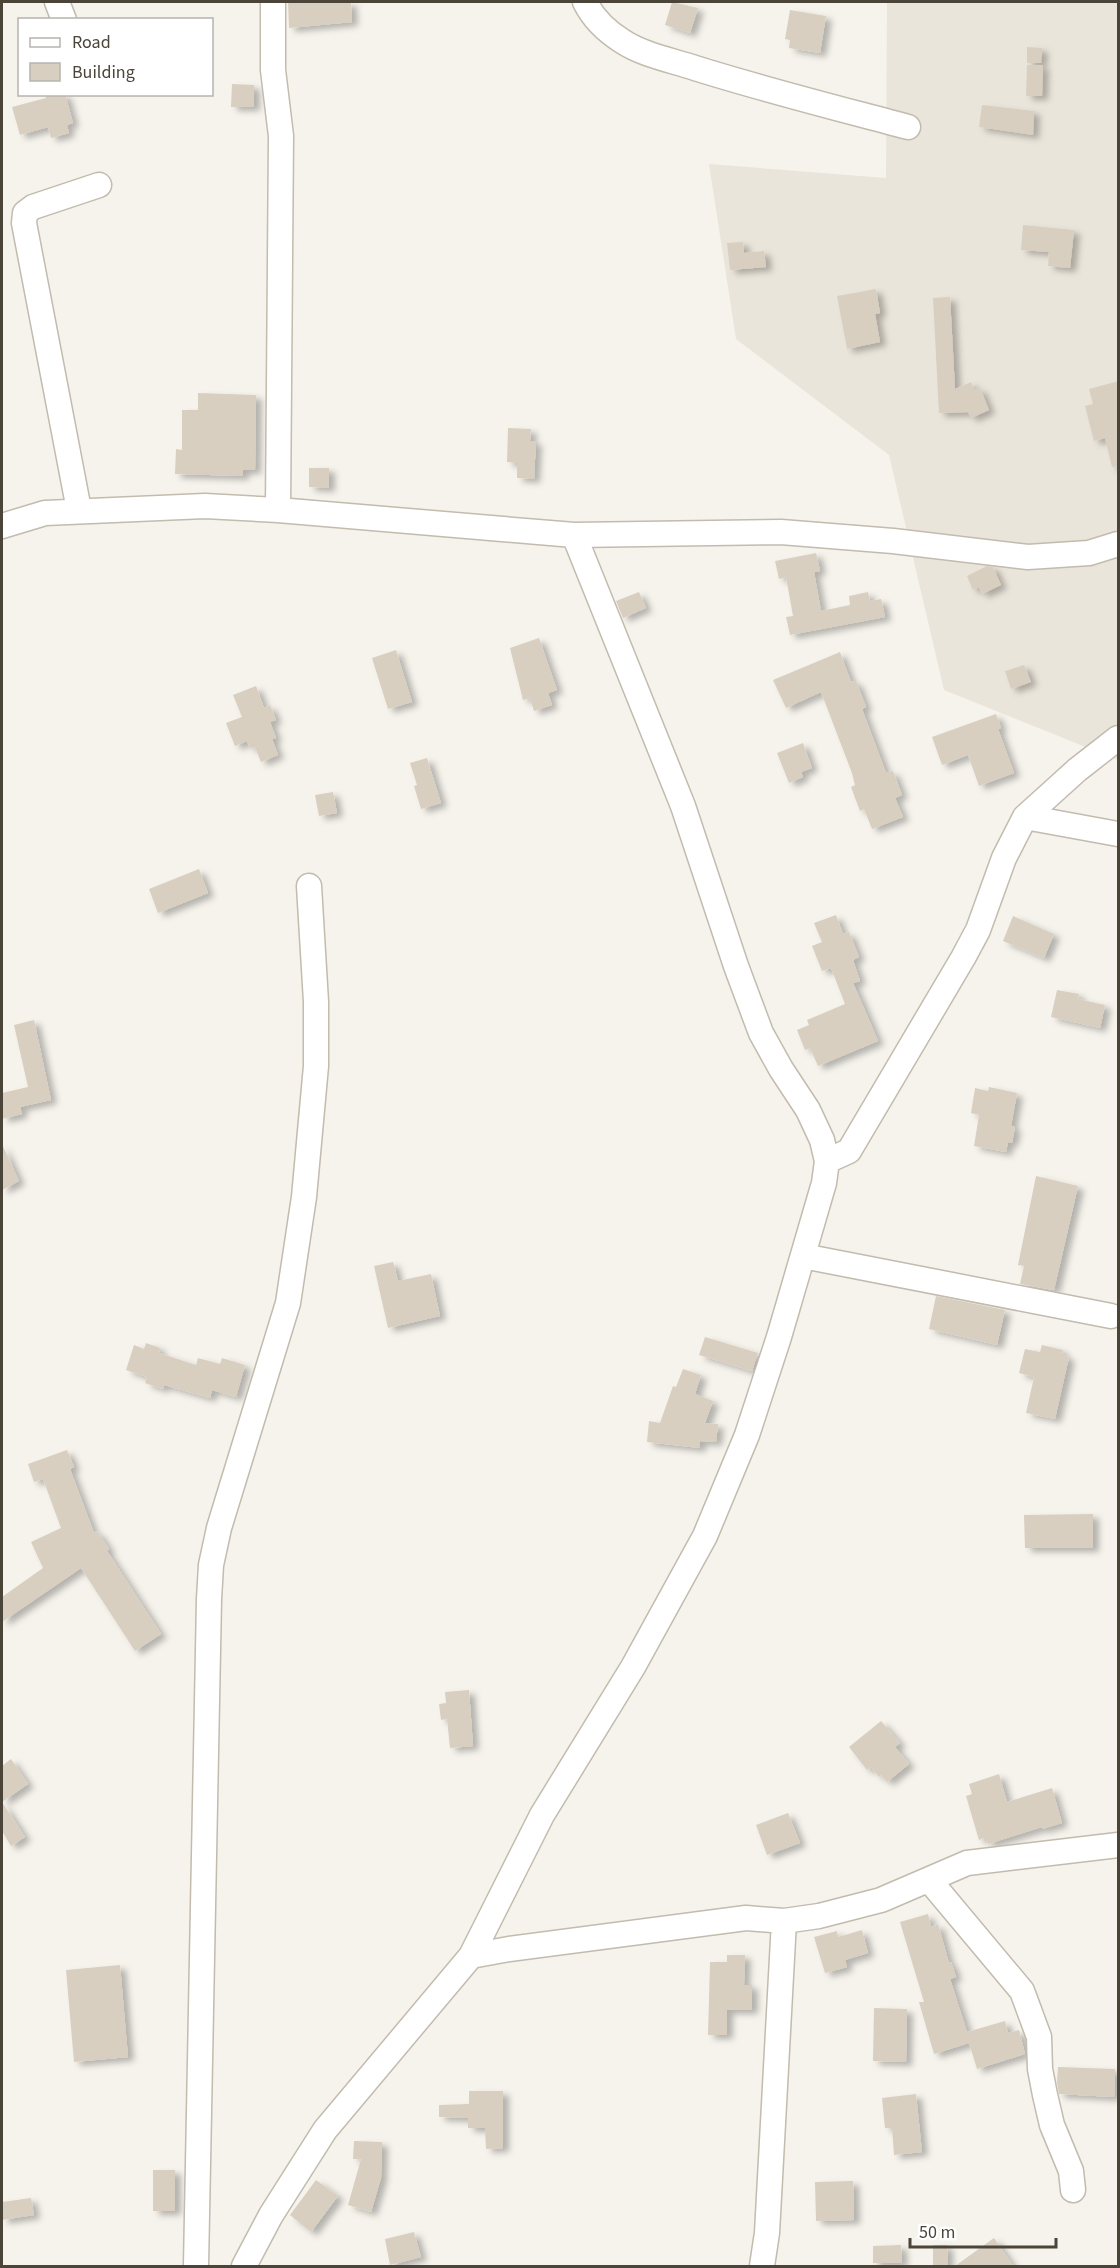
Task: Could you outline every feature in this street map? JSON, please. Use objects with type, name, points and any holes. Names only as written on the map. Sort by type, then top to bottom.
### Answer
[{"type":"street","points":[[57,2],[63,18]]},
{"type":"street","points":[[273,2],[273,70],[281,136],[278,510]]},
{"type":"street","points":[[585,2],[591,15],[607,29],[623,42],[643,52],[754,86],[908,127]]},
{"type":"street","points":[[79,510],[24,223],[25,213],[33,207],[99,185]]},
{"type":"street","points":[[2,526],[45,513],[205,506],[574,535],[781,532],[893,541],[1028,557],[1089,553],[1119,544]]},
{"type":"street","points":[[244,2266],[271,2215],[325,2130],[471,1956],[542,1815],[633,1666],[705,1536],[747,1435],[824,1183],[827,1161],[822,1140],[808,1110],[781,1070],[761,1033],[736,966],[683,806],[574,535]]},
{"type":"street","points":[[827,1161],[849,1151],[963,958],[978,930],[1004,858],[1025,817],[1077,770],[1119,738]]},
{"type":"street","points":[[1025,817],[1119,834]]},
{"type":"street","points":[[196,2266],[211,1565],[219,1528],[288,1304],[294,1269],[304,1197],[316,1066],[316,1002],[309,886]]},
{"type":"street","points":[[803,1256],[1111,1316]]},
{"type":"street","points":[[471,1956],[508,1949],[746,1918],[784,1921],[819,1916],[881,1900],[930,1881],[967,1863],[1119,1845]]},
{"type":"street","points":[[930,1881],[1022,1990],[1039,2037],[1040,2069],[1045,2095],[1052,2125],[1071,2170],[1073,2190]]},
{"type":"street","points":[[762,2266],[767,2233],[784,1921]]},
{"type":"shaded area","points":[[887,2],[1118,2],[1118,760],[944,690],[889,455],[736,339],[709,164],[886,178]]},
{"type":"building","points":[[288,2],[351,2],[352,22],[289,28]]},
{"type":"building","points":[[672,2],[698,8],[690,33],[665,25]]},
{"type":"building","points":[[790,10],[826,16],[820,53],[789,48],[790,40],[785,39]]},
{"type":"building","points":[[1027,47],[1042,48],[1041,63],[1027,63]]},
{"type":"building","points":[[1027,65],[1043,65],[1042,96],[1026,96]]},
{"type":"building","points":[[232,84],[254,85],[254,107],[231,107]]},
{"type":"building","points":[[46,96],[66,96],[73,123],[67,125],[69,133],[51,138],[48,127],[20,135],[12,107],[46,98]]},
{"type":"building","points":[[982,105],[1034,111],[1033,135],[979,127]]},
{"type":"building","points":[[1023,225],[1074,230],[1070,268],[1048,266],[1049,252],[1021,250]]},
{"type":"building","points":[[743,242],[744,253],[764,251],[766,267],[730,270],[727,243]]},
{"type":"building","points":[[876,289],[880,313],[875,314],[880,342],[847,349],[837,296]]},
{"type":"building","points":[[950,297],[955,389],[971,382],[974,390],[980,388],[989,410],[971,418],[968,412],[939,413],[933,298]]},
{"type":"building","points":[[1119,381],[1119,466],[1112,467],[1105,438],[1094,441],[1085,406],[1093,404],[1089,389]]},
{"type":"building","points":[[198,393],[256,395],[255,470],[243,470],[243,476],[175,474],[176,449],[182,450],[182,410],[198,410]]},
{"type":"building","points":[[508,428],[531,429],[530,441],[536,441],[534,479],[517,478],[517,463],[507,462]]},
{"type":"building","points":[[309,468],[329,468],[329,488],[309,487]]},
{"type":"building","points":[[816,553],[820,571],[814,572],[821,611],[850,605],[849,596],[868,592],[870,601],[881,599],[885,617],[790,635],[786,617],[793,616],[786,577],[779,579],[775,561]]},
{"type":"building","points":[[987,566],[993,567],[1001,585],[982,594],[979,587],[973,590],[967,576]]},
{"type":"building","points":[[639,592],[646,608],[623,618],[616,601]]},
{"type":"building","points":[[539,638],[557,690],[548,693],[552,705],[534,711],[530,698],[523,700],[510,648]]},
{"type":"building","points":[[396,650],[412,702],[388,709],[372,658]]},
{"type":"building","points":[[840,652],[851,682],[856,681],[866,707],[862,709],[886,773],[893,771],[902,795],[895,798],[903,817],[872,829],[864,809],[860,811],[851,787],[855,785],[852,773],[821,692],[786,708],[773,680]]},
{"type":"building","points":[[1024,665],[1031,682],[1011,689],[1005,671]]},
{"type":"building","points":[[256,686],[264,708],[270,705],[276,720],[270,722],[276,738],[272,739],[278,755],[261,762],[255,747],[250,748],[247,741],[235,746],[226,723],[242,717],[233,695]]},
{"type":"building","points":[[996,714],[1001,728],[998,729],[1014,773],[979,786],[968,755],[942,765],[932,737]]},
{"type":"building","points":[[803,743],[812,768],[801,772],[803,777],[789,783],[777,753]]},
{"type":"building","points":[[427,758],[441,803],[421,809],[410,763]]},
{"type":"building","points":[[333,792],[337,813],[319,816],[315,795]]},
{"type":"building","points":[[199,869],[208,893],[158,913],[149,889]]},
{"type":"building","points":[[836,915],[843,934],[849,932],[859,957],[853,960],[860,981],[853,983],[878,1041],[818,1066],[810,1048],[805,1050],[797,1030],[809,1025],[807,1020],[845,1004],[831,968],[822,971],[812,946],[822,942],[814,923]]},
{"type":"building","points":[[1013,916],[1054,934],[1044,958],[1003,941]]},
{"type":"building","points":[[1057,990],[1079,994],[1078,999],[1105,1005],[1100,1028],[1051,1017]]},
{"type":"building","points":[[34,1020],[51,1100],[20,1107],[22,1114],[2,1119],[2,1093],[28,1087],[14,1025]]},
{"type":"building","points":[[989,1087],[1017,1093],[1011,1126],[1015,1127],[1012,1143],[1008,1142],[1006,1152],[974,1146],[979,1115],[971,1113],[975,1088],[988,1091]]},
{"type":"building","points":[[2,1144],[19,1181],[2,1190]]},
{"type":"building","points":[[1036,1176],[1078,1186],[1054,1290],[1020,1284],[1024,1266],[1018,1265]]},
{"type":"building","points":[[393,1262],[398,1281],[431,1274],[440,1316],[388,1328],[374,1266]]},
{"type":"building","points":[[936,1296],[1005,1310],[997,1345],[929,1329]]},
{"type":"building","points":[[705,1337],[758,1353],[752,1371],[699,1355]]},
{"type":"building","points":[[146,1343],[160,1348],[159,1353],[196,1365],[198,1358],[220,1364],[222,1358],[245,1365],[236,1397],[212,1390],[210,1398],[164,1385],[163,1389],[145,1383],[147,1377],[126,1370],[134,1345],[144,1349]]},
{"type":"building","points":[[1042,1345],[1063,1350],[1062,1355],[1069,1357],[1055,1419],[1026,1413],[1034,1377],[1019,1373],[1025,1349],[1040,1352]]},
{"type":"building","points":[[683,1369],[701,1375],[695,1394],[713,1401],[705,1423],[718,1424],[716,1442],[700,1441],[700,1448],[647,1442],[649,1421],[660,1423],[673,1386],[676,1387]]},
{"type":"building","points":[[67,1450],[74,1467],[70,1469],[94,1533],[97,1531],[109,1549],[107,1551],[161,1634],[135,1651],[81,1568],[2,1622],[2,1597],[43,1568],[31,1542],[61,1528],[43,1479],[34,1482],[28,1464]]},
{"type":"building","points":[[1093,1514],[1093,1548],[1025,1548],[1024,1515]]},
{"type":"building","points":[[469,1690],[473,1746],[450,1748],[447,1719],[441,1720],[439,1704],[446,1703],[445,1692]]},
{"type":"building","points":[[881,1721],[900,1743],[895,1747],[909,1764],[887,1782],[881,1775],[879,1777],[871,1767],[867,1770],[849,1747]]},
{"type":"building","points":[[11,1759],[28,1784],[2,1802],[2,1766]]},
{"type":"building","points":[[999,1774],[1007,1802],[1052,1788],[1062,1823],[988,1844],[986,1837],[979,1840],[966,1796],[972,1794],[969,1784]]},
{"type":"building","points":[[2,1802],[25,1837],[11,1846],[2,1831]]},
{"type":"building","points":[[788,1813],[800,1843],[767,1855],[756,1825]]},
{"type":"building","points":[[928,1914],[931,1927],[938,1924],[949,1963],[951,1962],[956,1977],[950,1979],[967,2032],[1005,2021],[1008,2033],[1019,2030],[1025,2054],[977,2069],[969,2043],[934,2054],[919,2002],[924,2002],[900,1922]]},
{"type":"building","points":[[862,1930],[868,1953],[845,1960],[847,1967],[825,1973],[814,1937],[837,1931],[838,1937]]},
{"type":"building","points":[[727,1955],[745,1955],[744,1985],[752,1985],[752,2010],[727,2010],[727,2035],[708,2035],[710,1962],[727,1962]]},
{"type":"building","points":[[120,1965],[128,2057],[74,2062],[66,1970]]},
{"type":"building","points":[[874,2008],[907,2009],[906,2062],[873,2061]]},
{"type":"building","points":[[1058,2067],[1115,2069],[1114,2097],[1059,2094]]},
{"type":"building","points":[[469,2091],[503,2091],[503,2148],[486,2149],[485,2128],[468,2128],[468,2118],[439,2117],[439,2105],[469,2104]]},
{"type":"building","points":[[916,2094],[922,2152],[894,2155],[892,2128],[885,2128],[882,2098]]},
{"type":"building","points":[[354,2141],[382,2142],[381,2178],[371,2212],[348,2205],[361,2159],[353,2159]]},
{"type":"building","points":[[153,2170],[175,2170],[175,2211],[153,2211]]},
{"type":"building","points":[[316,2180],[338,2196],[311,2232],[290,2215]]},
{"type":"building","points":[[853,2181],[854,2220],[816,2221],[815,2182]]},
{"type":"building","points":[[31,2198],[34,2215],[2,2220],[2,2202]]},
{"type":"building","points":[[414,2232],[421,2257],[390,2265],[385,2239]]},
{"type":"building","points":[[994,2238],[1013,2266],[955,2266]]},
{"type":"building","points":[[901,2245],[902,2263],[873,2263],[873,2246]]},
{"type":"building","points":[[933,2245],[947,2245],[948,2266],[933,2266]]}]
